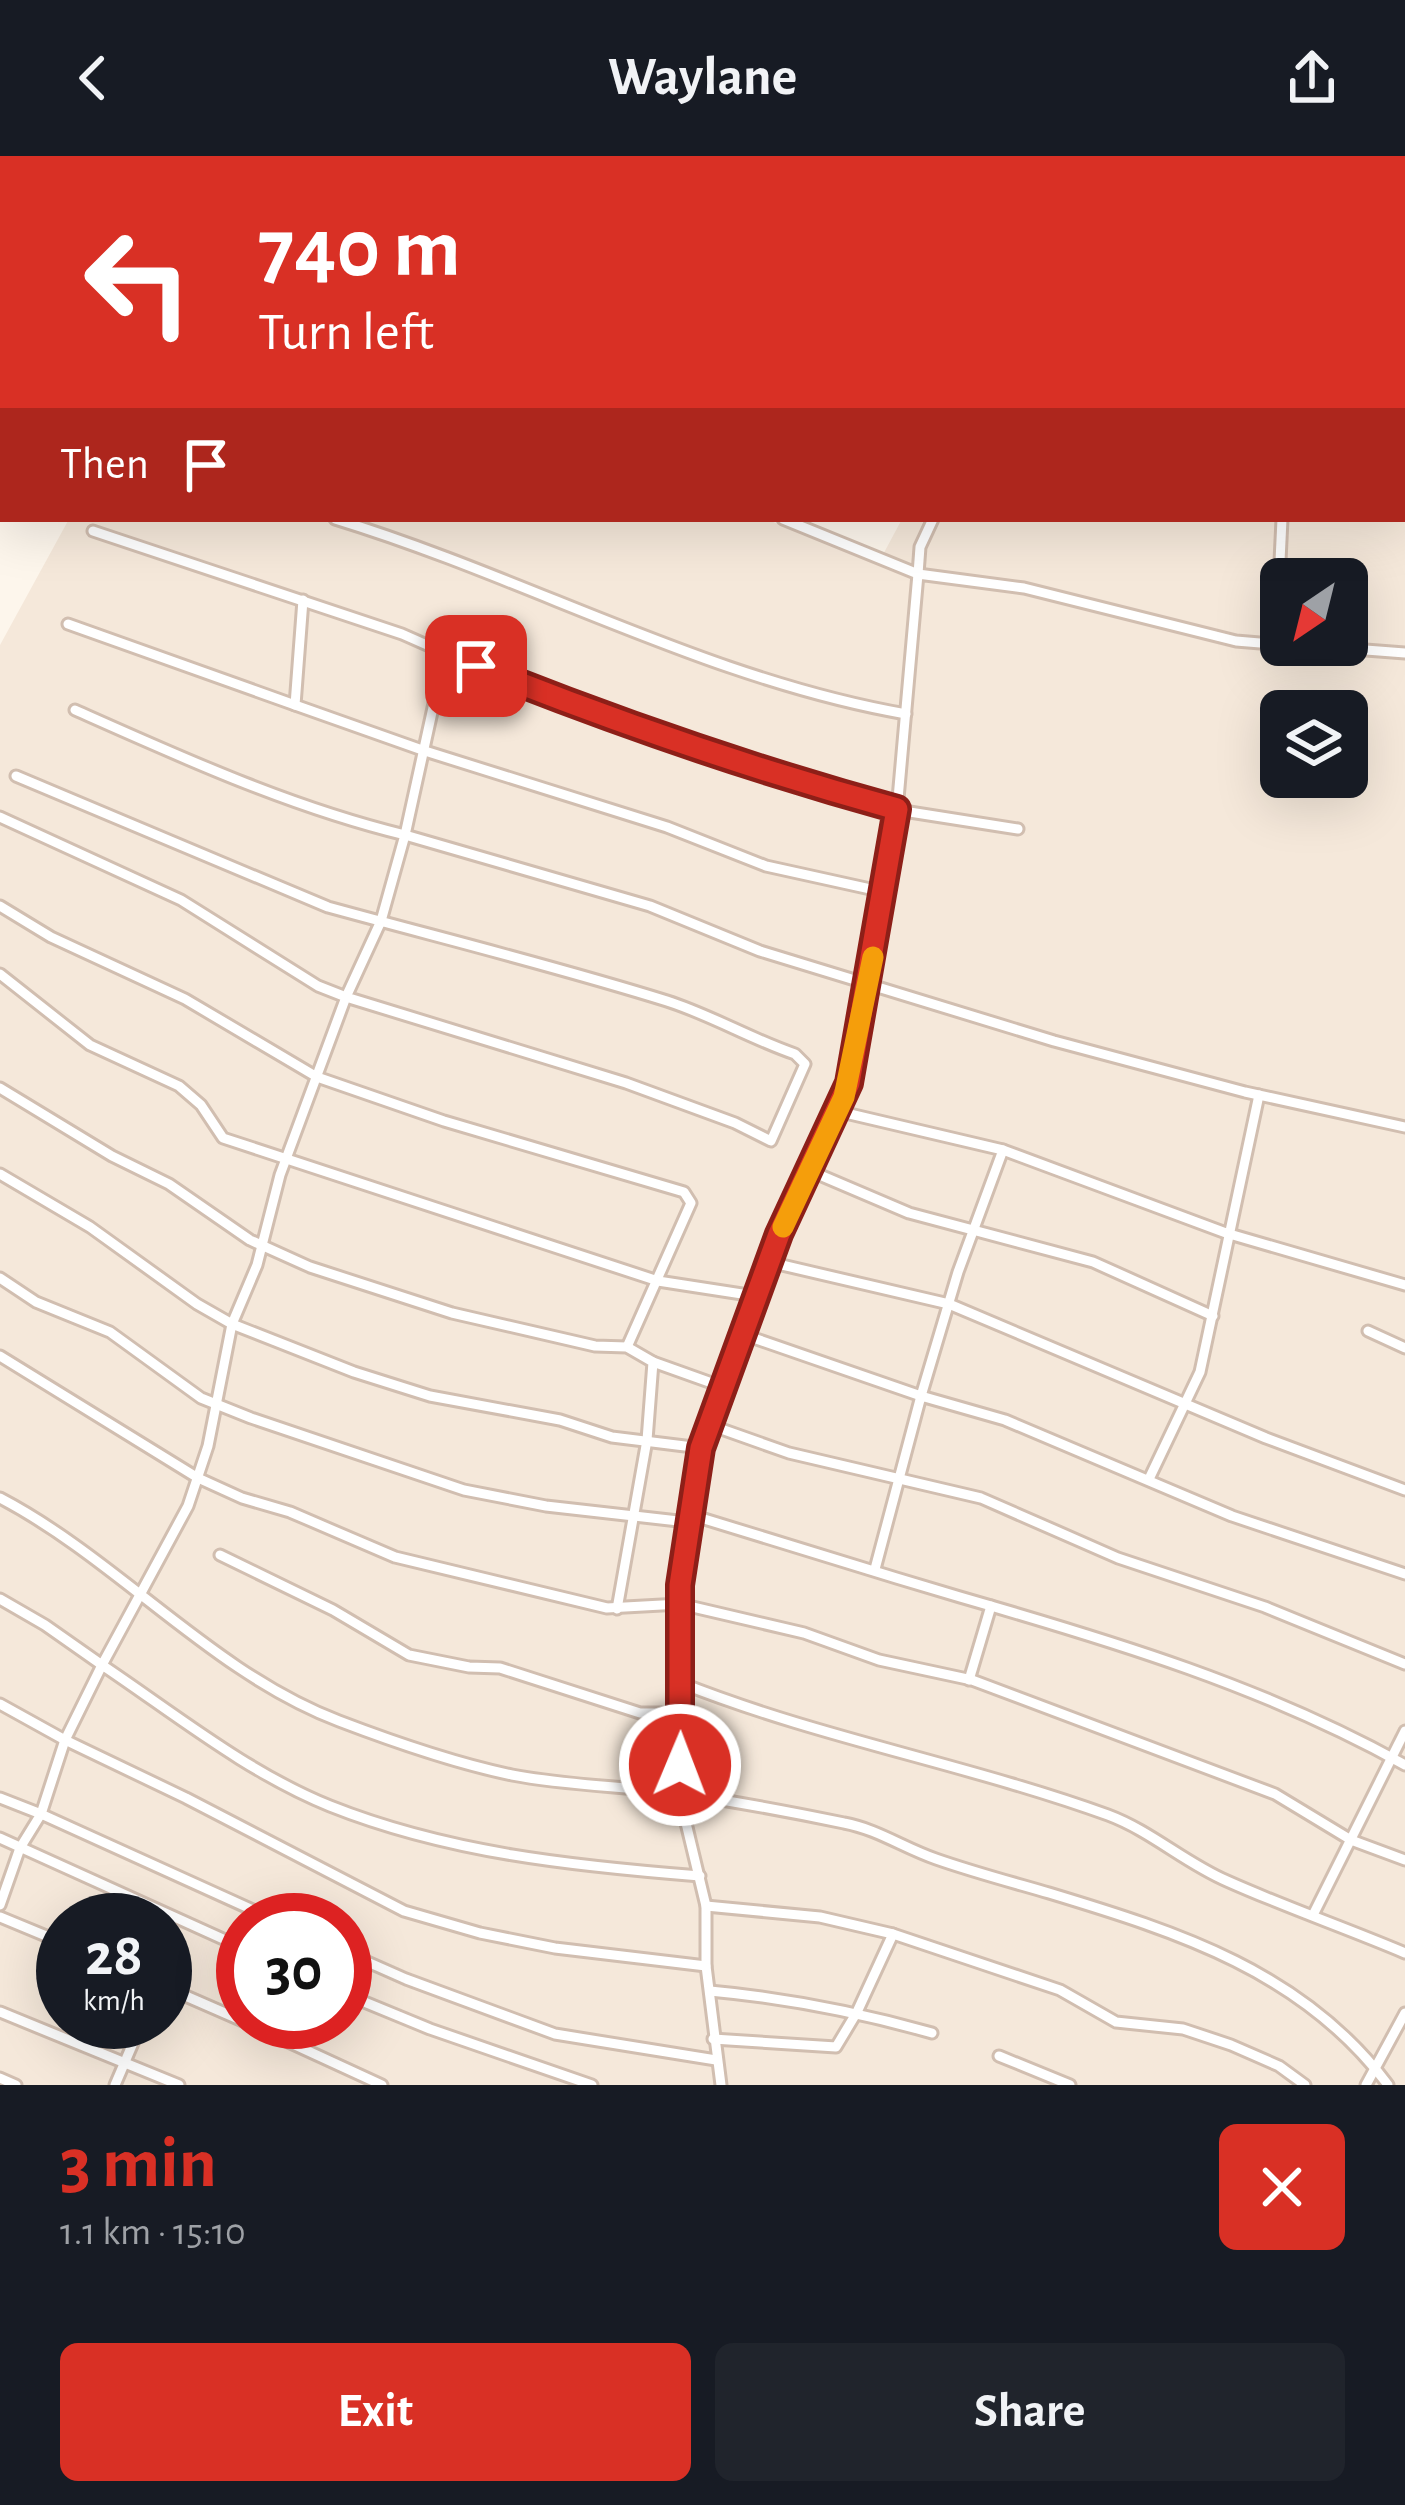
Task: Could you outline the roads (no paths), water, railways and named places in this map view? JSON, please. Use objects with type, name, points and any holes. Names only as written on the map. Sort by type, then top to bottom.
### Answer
[{"type":"street","points":[[346,522],[387,533],[760,679],[906,714]]},
{"type":"street","points":[[790,522],[918,574],[1024,588],[1260,643]]},
{"type":"street","points":[[721,2085],[706,1966],[706,1906],[679,1794],[680,1604],[687,1518],[701,1448],[755,1296],[852,1071],[897,809],[920,547],[932,522]]},
{"type":"street","points":[[1282,522],[1282,558]]},
{"type":"street","points":[[93,531],[402,634],[539,692],[783,775],[897,809],[1018,829]]},
{"type":"street","points":[[295,704],[303,600]]},
{"type":"street","points":[[68,624],[425,751],[667,827],[766,866],[884,892]]},
{"type":"street","points":[[1368,650],[1405,653]]},
{"type":"street","points":[[0,1905],[20,1848],[40,1814],[65,1741],[188,1507],[232,1324],[346,997],[381,921],[445,653]]},
{"type":"street","points":[[75,710],[261,790],[343,819],[650,906],[760,950],[1054,1040],[1258,1095],[1405,1127]]},
{"type":"street","points":[[0,817],[181,900],[319,986],[626,1083],[771,1141],[805,1064],[796,1054],[668,1002],[328,907],[16,776]]},
{"type":"street","points":[[0,906],[51,937],[185,999],[317,1077],[684,1192],[692,1202],[627,1347]]},
{"type":"street","points":[[0,974],[90,1045],[179,1086],[201,1105],[220,1136],[658,1281],[755,1296]]},
{"type":"street","points":[[0,1088],[112,1156],[169,1184],[236,1232],[342,1280],[452,1313],[595,1346],[627,1347],[653,1362],[723,1387]]},
{"type":"street","points":[[1149,1479],[1200,1372],[1258,1095]]},
{"type":"street","points":[[838,1111],[1003,1150],[1226,1234],[1405,1285]]},
{"type":"street","points":[[875,1569],[949,1304],[1003,1150]]},
{"type":"street","points":[[808,1170],[909,1213],[1093,1262],[1213,1316]]},
{"type":"street","points":[[0,1174],[90,1227],[232,1324],[354,1372],[430,1396],[560,1420],[613,1437],[701,1448]]},
{"type":"street","points":[[769,1262],[949,1304],[1310,1456],[1405,1490]]},
{"type":"street","points":[[0,1278],[36,1302],[110,1331],[177,1383],[215,1404],[464,1490],[546,1506],[687,1518],[875,1569],[1173,1661],[1405,1766]]},
{"type":"street","points":[[1368,1330],[1405,1348]]},
{"type":"street","points":[[742,1334],[1005,1420],[1232,1516],[1405,1574]]},
{"type":"street","points":[[0,1356],[197,1478],[426,1567],[617,1609],[680,1604],[970,1680],[1274,1794],[1352,1840],[1405,1860]]},
{"type":"street","points":[[617,1609],[647,1440],[653,1362]]},
{"type":"street","points":[[710,1425],[789,1454],[981,1498],[1118,1558],[1265,1607],[1405,1664]]},
{"type":"street","points":[[0,1498],[82,1548],[141,1597],[258,1680],[337,1720],[513,1775],[679,1794],[876,1831],[931,1858],[1169,1931],[1235,1958],[1298,1995],[1342,2031],[1388,2085]]},
{"type":"street","points":[[220,1556],[333,1610],[409,1655],[500,1668],[628,1711],[680,1713]]},
{"type":"street","points":[[0,1599],[46,1625],[257,1769],[328,1805],[417,1834],[526,1859],[700,1876]]},
{"type":"street","points":[[970,1680],[992,1606]]},
{"type":"street","points":[[681,1683],[736,1705],[940,1761],[1111,1816],[1223,1880],[1405,1953]]},
{"type":"street","points":[[0,1704],[404,1911],[555,1948],[706,1966]]},
{"type":"street","points":[[1313,1915],[1405,1731]]},
{"type":"street","points":[[0,1798],[216,1893]]},
{"type":"street","points":[[0,1838],[216,1936]]},
{"type":"street","points":[[706,1906],[820,1917],[892,1934],[1060,1990],[1116,2022],[1183,2029],[1231,2045],[1279,2066],[1305,2085]]},
{"type":"street","points":[[0,1917],[36,1932]]},
{"type":"street","points":[[713,2039],[836,2047],[892,1934]]},
{"type":"street","points":[[372,1964],[555,2034],[716,2060]]},
{"type":"street","points":[[710,1991],[771,1996],[857,2012],[932,2033]]},
{"type":"street","points":[[372,2005],[592,2085]]},
{"type":"street","points":[[0,2012],[179,2085]]},
{"type":"street","points":[[1366,2085],[1405,2013]]},
{"type":"street","points":[[115,2085],[130,2049]]},
{"type":"street","points":[[303,2049],[382,2085]]},
{"type":"street","points":[[999,2056],[1070,2085]]},
{"type":"street","points":[[0,2078],[16,2085]]}]
